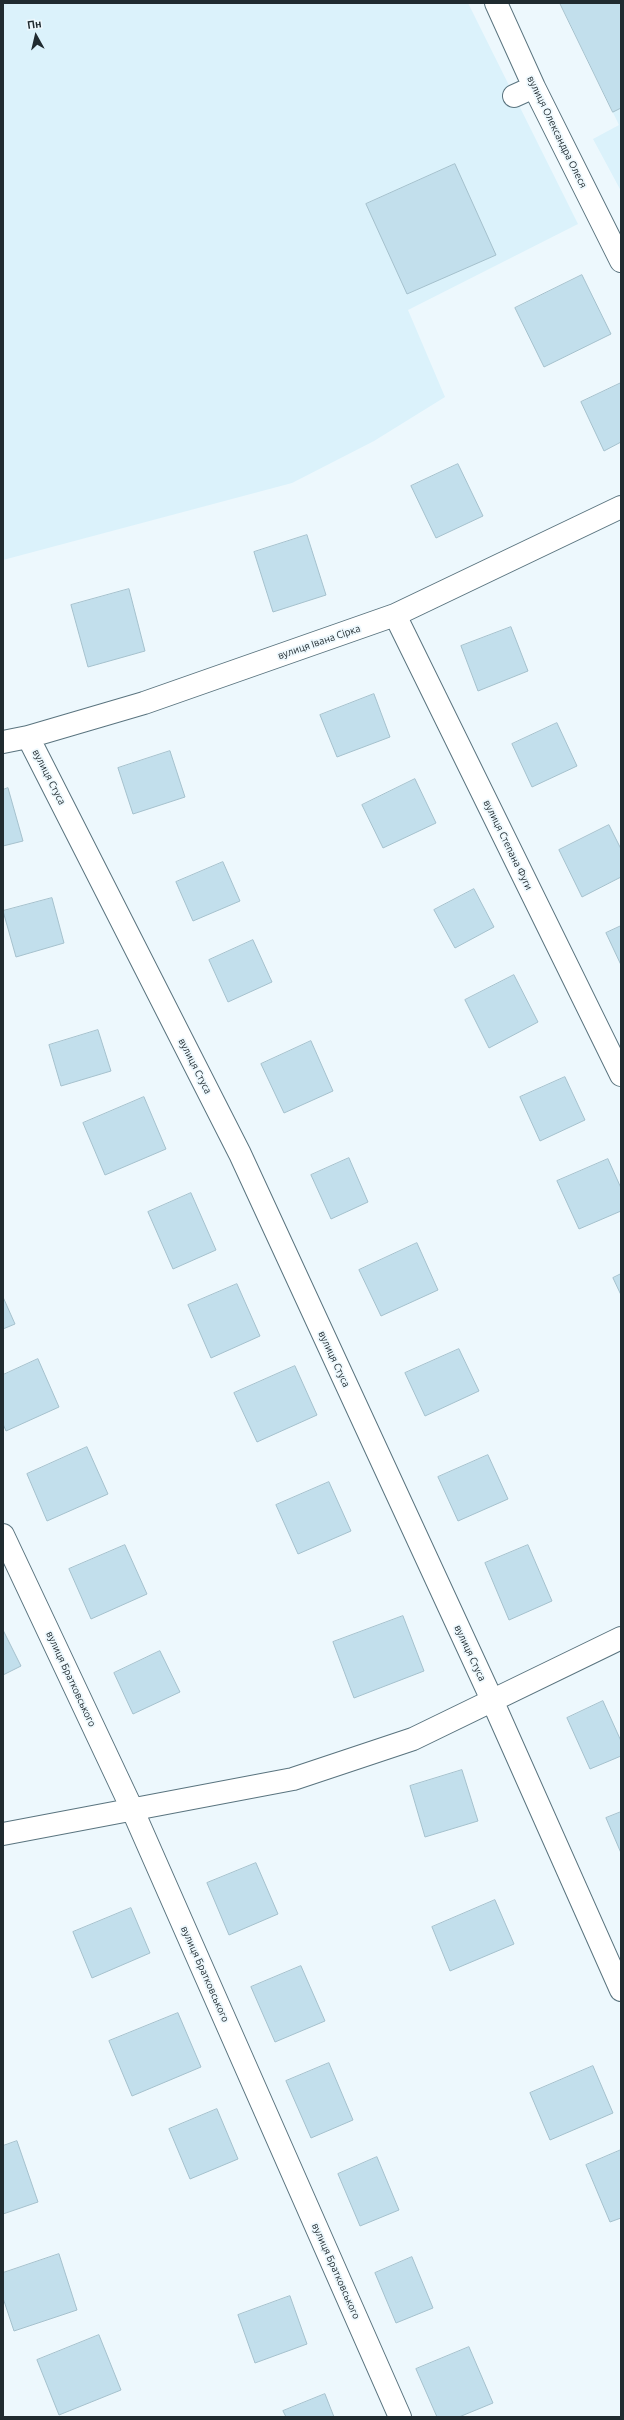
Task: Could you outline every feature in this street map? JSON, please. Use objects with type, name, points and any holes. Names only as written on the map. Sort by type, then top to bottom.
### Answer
[{"type":"street","name":"вулиця Олександра Олеся","points":[[496,3],[534,87],[621,261]]},
{"type":"street","points":[[514,96],[534,87]]},
{"type":"street","name":"вулиця Івана Сірка","points":[[3,742],[28,737],[144,703],[395,615],[621,507]]},
{"type":"street","name":"вулиця Степана Фуги","points":[[395,615],[621,1075]]},
{"type":"street","name":"вулиця Стуса","points":[[28,737],[240,1154],[492,1700],[621,1990]]},
{"type":"street","name":"вулиця Братковського","points":[[3,1535],[133,1811],[400,2417]]},
{"type":"street","points":[[3,1834],[133,1811],[293,1779],[413,1738],[621,1638]]},
{"type":"shaded area","points":[[3,3],[468,3],[578,224],[408,310],[445,397],[374,441],[292,483],[3,560]]},
{"type":"shaded area","points":[[560,3],[621,3],[621,191],[593,139],[619,125]]},
{"type":"building","points":[[560,3],[621,3],[621,108],[613,112]]},
{"type":"building","points":[[455,164],[496,255],[407,294],[366,204]]},
{"type":"building","points":[[582,275],[611,334],[544,367],[515,308]]},
{"type":"building","points":[[621,383],[621,442],[604,451],[581,402]]},
{"type":"building","points":[[458,464],[483,516],[436,538],[411,486]]},
{"type":"building","points":[[307,535],[326,595],[273,612],[254,552]]},
{"type":"building","points":[[129,589],[145,651],[88,667],[71,605]]},
{"type":"building","points":[[511,627],[528,671],[478,691],[461,646]]},
{"type":"building","points":[[374,694],[390,737],[337,757],[320,715]]},
{"type":"building","points":[[557,723],[577,766],[532,787],[512,744]]},
{"type":"building","points":[[170,751],[185,797],[133,814],[118,768]]},
{"type":"building","points":[[415,779],[436,823],[383,848],[362,805]]},
{"type":"building","points":[[8,788],[23,841],[3,846],[3,790]]},
{"type":"building","points":[[609,825],[621,849],[621,877],[582,897],[559,850]]},
{"type":"building","points":[[223,862],[240,901],[193,921],[176,882]]},
{"type":"building","points":[[474,889],[494,927],[455,948],[434,910]]},
{"type":"building","points":[[52,898],[64,943],[16,957],[3,911]]},
{"type":"building","points":[[621,926],[621,965],[606,933]]},
{"type":"building","points":[[253,940],[272,982],[228,1002],[209,960]]},
{"type":"building","points":[[514,975],[538,1022],[489,1048],[465,1000]]},
{"type":"building","points":[[98,1030],[111,1071],[61,1086],[49,1045]]},
{"type":"building","points":[[311,1041],[333,1091],[284,1113],[261,1064]]},
{"type":"building","points":[[565,1077],[585,1120],[540,1141],[520,1097]]},
{"type":"building","points":[[144,1097],[166,1149],[105,1175],[83,1123]]},
{"type":"building","points":[[349,1158],[368,1202],[331,1219],[311,1175]]},
{"type":"building","points":[[608,1159],[621,1188],[621,1211],[579,1229],[557,1181]]},
{"type":"building","points":[[191,1193],[216,1250],[173,1269],[148,1212]]},
{"type":"building","points":[[417,1243],[438,1290],[381,1316],[359,1270]]},
{"type":"building","points":[[621,1274],[621,1295],[613,1278]]},
{"type":"building","points":[[237,1284],[260,1336],[211,1358],[188,1305]]},
{"type":"building","points":[[3,1297],[15,1324],[3,1329]]},
{"type":"building","points":[[459,1349],[479,1391],[425,1416],[405,1373]]},
{"type":"building","points":[[38,1359],[59,1407],[6,1431],[3,1424],[3,1375]]},
{"type":"building","points":[[295,1366],[317,1415],[257,1442],[234,1393]]},
{"type":"building","points":[[87,1447],[108,1494],[47,1521],[27,1474]]},
{"type":"building","points":[[488,1455],[508,1499],[458,1521],[438,1477]]},
{"type":"building","points":[[329,1482],[351,1531],[298,1554],[276,1505]]},
{"type":"building","points":[[125,1545],[147,1594],[91,1619],[69,1569]]},
{"type":"building","points":[[528,1545],[552,1601],[509,1620],[485,1563]]},
{"type":"building","points":[[403,1616],[424,1671],[354,1698],[333,1642]]},
{"type":"building","points":[[3,1630],[21,1666],[3,1675]]},
{"type":"building","points":[[160,1651],[180,1692],[133,1714],[114,1673]]},
{"type":"building","points":[[603,1701],[621,1741],[621,1756],[590,1769],[567,1718]]},
{"type":"building","points":[[462,1770],[478,1821],[425,1837],[410,1786]]},
{"type":"building","points":[[621,1812],[621,1853],[606,1818]]},
{"type":"building","points":[[256,1863],[278,1914],[229,1935],[207,1883]]},
{"type":"building","points":[[495,1900],[514,1944],[450,1971],[432,1927]]},
{"type":"building","points":[[131,1908],[150,1953],[92,1978],[73,1932]]},
{"type":"building","points":[[301,1966],[325,2021],[275,2042],[251,1987]]},
{"type":"building","points":[[178,2013],[201,2067],[132,2096],[109,2041]]},
{"type":"building","points":[[329,2063],[353,2120],[311,2138],[286,2081]]},
{"type":"building","points":[[593,2066],[613,2113],[550,2140],[530,2093]]},
{"type":"building","points":[[217,2109],[238,2159],[190,2179],[169,2129]]},
{"type":"building","points":[[17,2141],[38,2202],[3,2214],[3,2146]]},
{"type":"building","points":[[621,2150],[621,2218],[610,2222],[586,2165]]},
{"type":"building","points":[[377,2157],[399,2210],[360,2226],[338,2174]]},
{"type":"building","points":[[59,2254],[77,2310],[14,2331],[3,2298],[3,2273]]},
{"type":"building","points":[[412,2257],[433,2308],[396,2323],[375,2273]]},
{"type":"building","points":[[290,2296],[307,2344],[255,2363],[238,2315]]},
{"type":"building","points":[[99,2335],[121,2390],[59,2415],[37,2360]]},
{"type":"building","points":[[469,2347],[493,2403],[459,2417],[437,2417],[416,2369]]},
{"type":"building","points":[[325,2394],[334,2417],[286,2417],[283,2411]]}]
